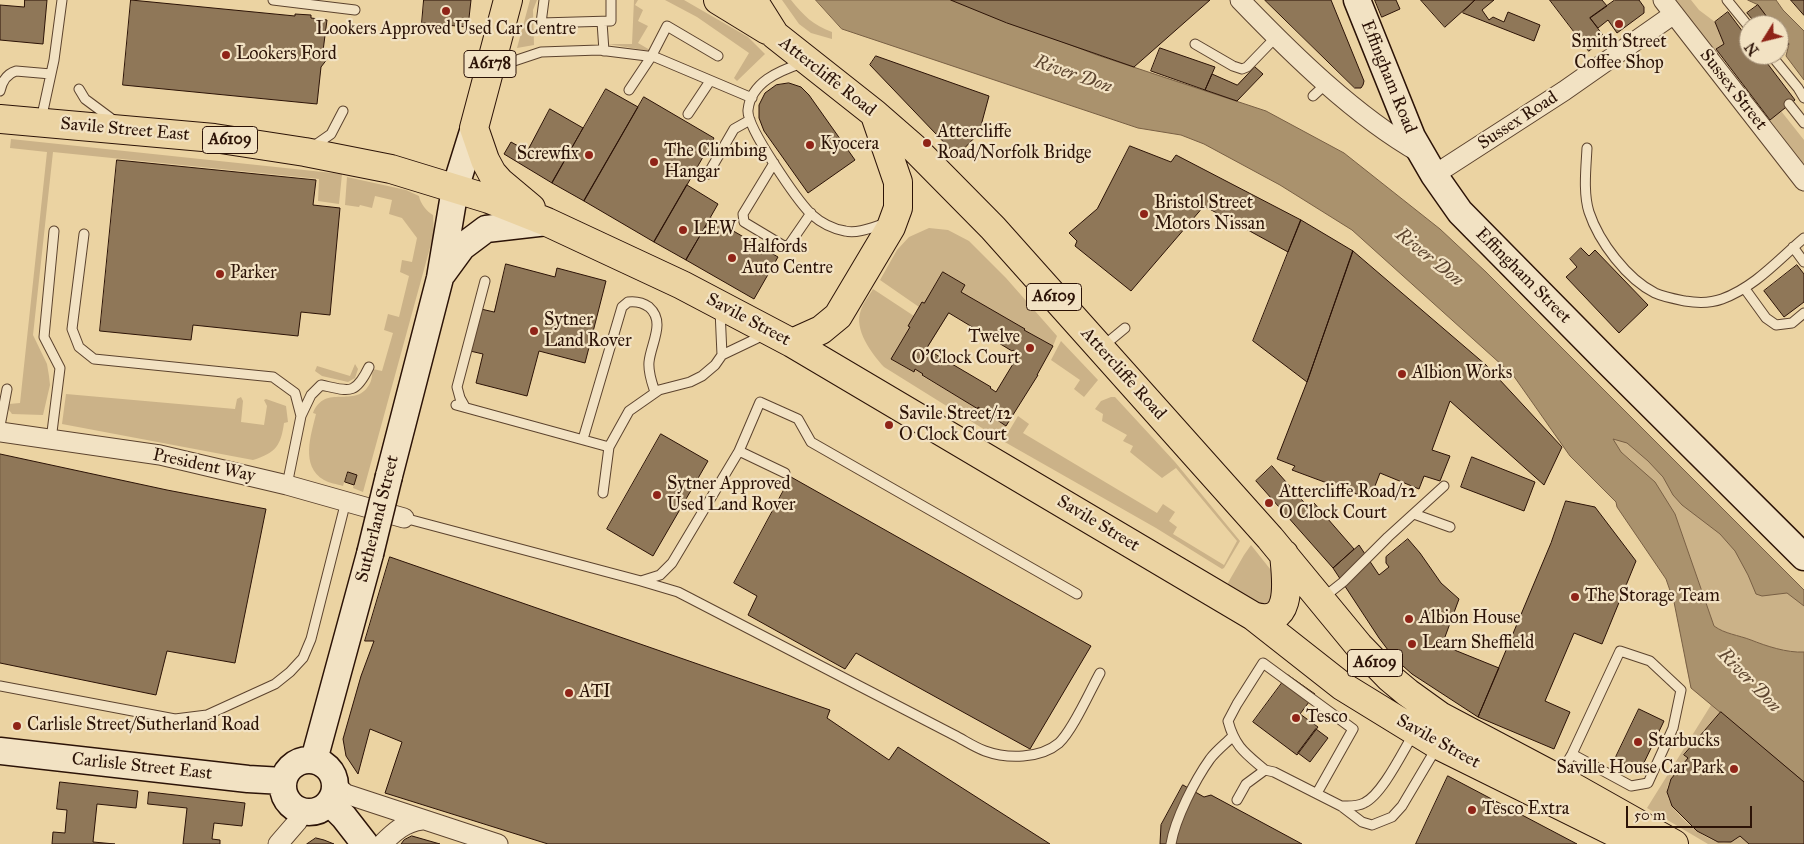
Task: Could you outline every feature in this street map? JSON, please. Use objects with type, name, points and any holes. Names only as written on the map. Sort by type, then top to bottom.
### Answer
[{"type":"main road","name":"Sutherland Street","points":[[314,760],[370,554],[440,278],[455,189],[474,128],[508,0]]},
{"type":"main road","name":"A6109","points":[[718,0],[774,35]]},
{"type":"main road","name":"Attercliffe Road","points":[[753,0],[774,35],[810,61],[914,148],[993,228],[1284,554],[1359,646],[1390,678],[1408,693],[1432,728]]},
{"type":"main road","name":"Effingham Road","points":[[1357,0],[1404,120],[1428,164]]},
{"type":"main road","points":[[781,337],[821,330],[838,316],[889,232],[898,208],[898,182],[875,114]]},
{"type":"main road","name":"Savile Street East","points":[[0,119],[214,138],[304,152],[391,169],[455,189]]},
{"type":"main road","name":"Savile Street","points":[[474,128],[485,160],[492,173],[547,222]]},
{"type":"main road","name":"Effingham Street","points":[[1428,164],[1460,212],[1472,225],[1804,557]]},
{"type":"main road","name":"Savile Street","points":[[455,189],[547,222],[682,285],[781,337],[1252,616],[1342,686],[1432,728],[1557,778],[1674,844]]},
{"type":"main road","name":"Sutherland Street","points":[[440,278],[462,247],[486,229],[547,222]]},
{"type":"main road","points":[[1252,616],[1270,616],[1277,612],[1284,603],[1287,586],[1284,554]]},
{"type":"main road","name":"Savile Street","points":[[1432,728],[1638,844]]},
{"type":"main road","name":"Carlisle Street East","points":[[0,752],[248,779],[283,781]]},
{"type":"main road","points":[[333,794],[316,812],[303,812],[289,804],[285,797],[283,781],[287,771],[295,764],[304,760],[314,760],[323,763],[334,776],[333,794],[344,817],[364,844]]},
{"type":"street","name":"Effingham Street","points":[[1240,0],[1276,37],[1327,83],[1428,164]]},
{"type":"street","name":"Sussex Road","points":[[1428,164],[1564,91],[1668,7]]},
{"type":"street","name":"Sussex Street","points":[[1668,7],[1804,181]]},
{"type":"street","name":"President Way","points":[[0,432],[160,455],[287,485],[404,518]]},
{"type":"street","points":[[333,794],[346,794],[498,844]]},
{"type":"street","points":[[278,844],[303,812]]},
{"type":"street","points":[[382,844],[396,830],[413,821],[422,820]]},
{"type":"lane","points":[[40,122],[57,46],[62,0]]},
{"type":"lane","points":[[273,0],[355,10]]},
{"type":"lane","points":[[544,0],[542,23],[611,21],[611,0]]},
{"type":"lane","points":[[1727,0],[1739,17]]},
{"type":"lane","points":[[602,22],[604,51]]},
{"type":"lane","points":[[629,90],[651,57],[667,26],[718,56]]},
{"type":"lane","points":[[1195,44],[1233,66],[1242,69],[1276,37]]},
{"type":"lane","points":[[488,70],[540,52],[604,51],[651,57],[752,98]]},
{"type":"lane","points":[[810,61],[776,72],[760,84],[747,112],[754,131],[774,163],[811,213],[826,225],[845,232],[854,232],[893,221]]},
{"type":"lane","points":[[1777,65],[1785,79],[1804,98]]},
{"type":"lane","points":[[0,91],[4,80],[12,73],[51,74]]},
{"type":"lane","points":[[688,114],[710,81]]},
{"type":"lane","points":[[1312,96],[1327,83]]},
{"type":"lane","points":[[79,89],[85,99],[129,130]]},
{"type":"lane","points":[[1790,104],[1804,123]]},
{"type":"lane","points":[[304,152],[331,134],[343,111]]},
{"type":"lane","points":[[708,174],[734,129],[750,120]]},
{"type":"lane","points":[[1587,148],[1585,181],[1588,211],[1603,243],[1631,275],[1656,293],[1690,302],[1720,300],[1745,289],[1804,238]]},
{"type":"lane","points":[[774,163],[742,214],[744,222],[784,246],[789,244],[811,213]]},
{"type":"lane","points":[[51,440],[60,368],[44,337],[54,231]]},
{"type":"lane","points":[[84,234],[72,329],[79,347],[94,359],[273,377],[295,393],[301,416]]},
{"type":"lane","points":[[1793,248],[1804,262]]},
{"type":"lane","points":[[485,281],[457,387],[461,406],[609,447]]},
{"type":"lane","points":[[1745,289],[1766,318],[1776,325],[1792,323],[1804,313]]},
{"type":"lane","points":[[583,439],[622,307],[628,302],[637,301],[656,313],[658,323],[648,363],[650,378],[655,392]]},
{"type":"lane","points":[[603,492],[609,447],[629,411],[655,392],[690,382],[702,376],[715,365],[722,355],[720,306]]},
{"type":"lane","points":[[1100,349],[1125,328]]},
{"type":"lane","points":[[722,355],[781,337]]},
{"type":"lane","points":[[287,485],[301,416],[311,395],[321,385],[349,391],[363,381],[370,367]]},
{"type":"lane","points":[[0,426],[6,389]]},
{"type":"lane","points":[[641,581],[660,575],[672,563],[739,451],[760,402],[798,419],[811,442],[1077,594]]},
{"type":"lane","points":[[739,451],[785,473]]},
{"type":"lane","points":[[1320,599],[1342,582],[1444,486]]},
{"type":"lane","points":[[0,686],[175,719],[207,715],[275,684],[303,658],[311,639],[346,501]]},
{"type":"lane","points":[[1414,514],[1450,527]]},
{"type":"lane","points":[[404,518],[678,592],[954,735],[986,751],[1006,756],[1024,756],[1042,752],[1059,743],[1074,722],[1100,673]]},
{"type":"lane","points":[[1557,778],[1572,754],[1620,651],[1650,662],[1681,690],[1673,728],[1648,783],[1631,786],[1572,754]]},
{"type":"lane","points":[[1317,793],[1352,729],[1263,663],[1228,721],[1232,737],[1244,752],[1265,770],[1274,772],[1317,793],[1341,806],[1362,822],[1372,825],[1392,817],[1402,806],[1432,728]]},
{"type":"lane","points":[[1341,806],[1355,806],[1365,803],[1372,797],[1391,772],[1432,728]]},
{"type":"lane","points":[[1171,844],[1174,829],[1185,803],[1210,759],[1232,737]]},
{"type":"lane","points":[[1238,800],[1246,784],[1265,770]]},
{"type":"shaded area","points":[[530,0],[537,0],[533,10],[534,45],[517,48]]},
{"type":"shaded area","points":[[634,0],[638,0],[635,5],[643,10],[638,21],[648,26],[638,43],[649,51],[608,44],[632,44]]},
{"type":"shaded area","points":[[665,0],[684,0],[748,37],[765,54],[737,81],[734,78],[749,53],[697,17]]},
{"type":"shaded area","points":[[782,0],[791,0],[809,19],[832,32],[832,39],[811,33],[799,24]]},
{"type":"shaded area","points":[[1671,0],[1691,0],[1699,10],[1715,22],[1724,44],[1716,49],[1719,54],[1711,53]]},
{"type":"shaded area","points":[[1781,111],[1804,140],[1804,165],[1770,120]]},
{"type":"shaded area","points":[[11,139],[342,174],[339,204],[318,201],[319,179],[53,152],[33,335],[47,364],[50,385],[43,415],[12,414],[9,410],[9,404],[20,403],[47,152],[10,148]]},
{"type":"shaded area","points":[[347,177],[406,190],[419,196],[424,207],[433,215],[434,233],[363,492],[353,488],[357,475],[347,473],[343,486],[324,480],[312,467],[309,450],[316,414],[313,413],[318,404],[325,399],[356,395],[363,392],[370,383],[373,369],[382,371],[393,333],[384,330],[388,314],[399,317],[409,276],[400,272],[402,260],[412,262],[417,238],[402,218],[389,214],[392,200],[375,196],[372,208],[360,205],[359,207],[345,205]]},
{"type":"shaded area","points":[[929,228],[948,230],[969,241],[1006,278],[1057,336],[1053,346],[961,292],[965,285],[943,272],[924,303],[922,302],[919,307],[880,280],[897,250],[909,237]]},
{"type":"shaded area","points":[[873,289],[914,316],[908,326],[910,327],[891,359],[913,372],[915,369],[923,374],[922,376],[978,407],[1006,426],[998,438],[884,367],[879,362],[865,341],[859,317],[862,307]]},
{"type":"shaded area","points":[[1061,341],[1098,380],[1084,397],[1074,389],[1080,380],[1051,360]]},
{"type":"shaded area","points":[[355,364],[358,369],[355,378],[348,382],[322,376],[315,371],[317,366],[350,376]]},
{"type":"shaded area","points":[[1592,378],[1804,590],[1804,652],[1770,647],[1727,633],[1714,626],[1675,514],[1612,439]]},
{"type":"shaded area","points":[[66,394],[235,409],[237,399],[241,397],[243,401],[241,422],[264,425],[267,406],[264,400],[266,399],[286,406],[288,422],[284,423],[279,443],[276,447],[267,454],[253,460],[62,424]]},
{"type":"shaded area","points":[[1115,397],[1175,462],[1240,541],[1224,568],[1222,569],[1156,528],[1003,441],[1018,416],[1029,424],[1023,433],[1157,513],[1163,504],[1175,512],[1169,521],[1177,527],[1173,534],[1224,565],[1237,541],[1176,468],[1162,478],[1130,452],[1133,446],[1123,441],[1127,435],[1102,421],[1103,414],[1095,409],[1101,401]]},
{"type":"shaded area","points":[[1251,545],[1278,579],[1277,598],[1263,607],[1225,588]]},
{"type":"shaded area","points":[[1685,661],[1804,782],[1721,713],[1684,755],[1688,758],[1669,782],[1668,798],[1678,814],[1703,835],[1724,843],[1740,836],[1749,844],[1708,844],[1647,808],[1711,705],[1691,688]]},
{"type":"water","name":"River Don","points":[[816,0],[954,0],[1097,55],[1266,111],[1344,153],[1440,229],[1486,272],[1804,590],[1804,606],[1787,593],[1762,596],[1756,594],[1735,551],[1720,534],[1682,505],[1673,495],[1663,477],[1648,461],[1627,443],[1613,439],[1621,452],[1655,482],[1675,514],[1714,626],[1727,633],[1770,647],[1804,652],[1804,782],[1691,688],[1674,602],[1666,579],[1617,507],[1616,502],[1570,456],[1513,375],[1352,230],[1280,185],[1204,144],[1181,135],[1138,128],[842,29]]},
{"type":"water","points":[[1748,0],[1776,0],[1788,15],[1766,15],[1758,5]]},
{"type":"water","points":[[1789,16],[1804,31],[1804,80],[1789,60]]},
{"type":"building","points":[[25,0],[47,0],[43,44],[0,40],[0,5],[24,7]]},
{"type":"building","name":"Lookers Ford","points":[[131,0],[295,16],[295,14],[311,15],[311,18],[327,20],[323,51],[328,58],[321,67],[317,104],[123,85]]},
{"type":"building","name":"Lookers Approved Used Car Centre","points":[[424,0],[471,0],[468,27],[422,23]]},
{"type":"building","points":[[951,0],[1210,0],[1134,67],[1007,23]]},
{"type":"building","points":[[1265,0],[1331,0],[1364,81],[1361,88],[1355,88]]},
{"type":"building","points":[[1375,0],[1396,0],[1400,9],[1382,17]]},
{"type":"building","points":[[1421,0],[1475,0],[1445,27]]},
{"type":"building","points":[[1475,0],[1494,0],[1482,10],[1489,20],[1493,17],[1504,22],[1508,12],[1540,25],[1534,41],[1463,13]]},
{"type":"building","points":[[1550,0],[1602,0],[1607,6],[1590,18],[1605,38],[1589,51]]},
{"type":"building","points":[[1615,0],[1639,0],[1644,7],[1644,13],[1617,33],[1608,20],[1598,28],[1590,18]]},
{"type":"building","points":[[1791,0],[1804,0],[1804,15]]},
{"type":"building","points":[[1758,5],[1766,15],[1749,15],[1747,13]]},
{"type":"building","points":[[1728,12],[1739,27],[1739,65],[1769,65],[1795,100],[1770,120],[1716,49],[1724,44],[1715,22]]},
{"type":"building","points":[[1160,48],[1215,67],[1205,90],[1151,71]]},
{"type":"building","points":[[876,56],[989,96],[979,133],[957,156],[870,65]]},
{"type":"building","points":[[1255,67],[1263,74],[1237,101],[1205,90],[1212,74],[1237,85]]},
{"type":"building","name":"Kyocera","points":[[789,83],[801,87],[809,95],[855,160],[808,193],[764,131],[759,118],[759,105],[765,93],[776,85]]},
{"type":"building","name":"Screwfix","points":[[606,89],[638,107],[584,201],[552,183]]},
{"type":"building","name":"The Climbing Hangar","points":[[644,97],[714,138],[654,242],[584,201]]},
{"type":"building","points":[[550,109],[583,128],[552,183],[504,154],[511,142],[527,151]]},
{"type":"building","name":"Bristol Street Motors Nissan","points":[[1130,146],[1171,162],[1176,155],[1301,220],[1288,252],[1204,206],[1131,291],[1075,246],[1077,241],[1069,233],[1097,209]]},
{"type":"building","name":"Parker","points":[[117,160],[316,180],[313,205],[340,208],[330,315],[301,312],[298,336],[193,325],[191,340],[100,331]]},
{"type":"building","name":"LEW","points":[[687,185],[718,204],[686,260],[654,242]]},
{"type":"building","name":"Halfords Auto Centre","points":[[711,218],[778,257],[754,299],[686,260]]},
{"type":"building","points":[[1301,220],[1353,251],[1307,382],[1253,341]]},
{"type":"building","points":[[1581,248],[1589,256],[1595,250],[1648,305],[1619,333],[1566,277],[1577,267],[1570,259]]},
{"type":"building","name":"Albion Works","points":[[1353,251],[1486,365],[1562,447],[1544,485],[1450,401],[1432,450],[1450,456],[1440,481],[1424,476],[1419,489],[1380,473],[1370,499],[1292,470],[1295,466],[1277,459],[1307,382]]},
{"type":"building","name":"Sytner Land Rover","points":[[506,264],[555,277],[557,268],[606,281],[585,363],[539,351],[527,396],[476,383],[483,354],[470,351],[481,309],[494,312]]},
{"type":"building","points":[[1797,265],[1804,274],[1804,302],[1784,317],[1764,291]]},
{"type":"building","name":"Twelve O'Clock Court","points":[[943,272],[965,285],[961,292],[1053,346],[1038,375],[1006,426],[915,369],[914,372],[891,359],[922,302],[924,303]],"holes":[[[949,313],[1019,354],[996,392],[991,387],[926,350]]]},
{"type":"building","name":"Sytner Approved Used Land Rover","points":[[661,434],[708,461],[653,556],[607,529]]},
{"type":"building","points":[[0,454],[266,509],[235,663],[167,651],[156,695],[0,663]]},
{"type":"building","points":[[1472,457],[1535,482],[1524,511],[1461,487]]},
{"type":"building","points":[[1272,466],[1309,508],[1314,503],[1354,549],[1333,568],[1256,481]]},
{"type":"building","points":[[348,472],[357,475],[354,485],[345,482]]},
{"type":"building","points":[[791,477],[1091,646],[1030,749],[856,653],[845,669],[748,615],[757,596],[734,583]]},
{"type":"building","name":"The Storage Team","points":[[1566,501],[1595,507],[1636,561],[1602,644],[1574,633],[1545,701],[1570,712],[1554,749],[1478,717],[1551,543]]},
{"type":"building","name":"Albion House","points":[[1408,539],[1441,583],[1459,599],[1442,645],[1499,668],[1478,717],[1412,674],[1394,658],[1333,568],[1359,545],[1379,575],[1389,567],[1386,563],[1386,557]]},
{"type":"building","name":"ATI","points":[[390,557],[830,710],[827,718],[889,760],[898,747],[1050,844],[548,844],[385,793],[402,742],[370,729],[358,774],[346,756],[343,739],[361,676],[374,641],[365,641]]},
{"type":"building","points":[[1288,675],[1315,694],[1300,714],[1318,727],[1297,755],[1253,722]]},
{"type":"building","points":[[1639,709],[1664,721],[1640,771],[1615,759]]},
{"type":"building","name":"Saville House Car Park","points":[[1721,712],[1804,782],[1804,844],[1749,844],[1740,836],[1731,842],[1718,842],[1697,831],[1672,806],[1667,792],[1671,779],[1688,758],[1684,755]]},
{"type":"building","points":[[1316,729],[1328,738],[1310,762],[1298,753]]},
{"type":"building","name":"Tesco Extra","points":[[1448,776],[1577,844],[1416,844]]},
{"type":"building","points":[[60,782],[138,791],[136,808],[97,804],[93,842],[115,844],[52,844],[53,832],[65,833],[67,810],[57,809]]},
{"type":"building","points":[[1183,785],[1204,797],[1211,795],[1302,844],[1160,844],[1161,825]]},
{"type":"building","points":[[149,792],[245,803],[242,826],[214,823],[212,839],[220,840],[220,844],[183,844],[187,808],[148,804]]},
{"type":"building","points":[[412,836],[440,844],[401,844]]},
{"type":"building","points":[[316,838],[324,840],[334,844],[307,844]]},
{"type":"place","name":"Lookers Approved Used Car Centre","points":[[446,11]]},
{"type":"place","name":"Smith Street Coffee Shop","points":[[1619,24]]},
{"type":"place","name":"Lookers Ford","points":[[226,55]]},
{"type":"place","name":"Attercliffe Road/Norfolk Bridge","points":[[927,143]]},
{"type":"place","name":"Kyocera","points":[[810,145]]},
{"type":"place","name":"Screwfix","points":[[589,155]]},
{"type":"place","name":"The Climbing Hangar","points":[[654,162]]},
{"type":"place","name":"Bristol Street Motors Nissan","points":[[1144,214]]},
{"type":"place","name":"LEW","points":[[683,230]]},
{"type":"place","name":"Halfords Auto Centre","points":[[732,258]]},
{"type":"place","name":"Parker","points":[[220,274]]},
{"type":"place","name":"Sytner Land Rover","points":[[534,331]]},
{"type":"place","name":"Twelve O'Clock Court","points":[[1030,348]]},
{"type":"place","name":"Albion Works","points":[[1402,374]]},
{"type":"place","name":"Savile Street/12 O Clock Court","points":[[889,425]]},
{"type":"place","name":"Sytner Approved Used Land Rover","points":[[657,495]]},
{"type":"place","name":"Attercliffe Road/12 O Clock Court","points":[[1269,503]]},
{"type":"place","name":"The Storage Team","points":[[1575,597]]},
{"type":"place","name":"Albion House","points":[[1409,619]]},
{"type":"place","name":"Learn Sheffield","points":[[1412,644]]},
{"type":"place","name":"ATI","points":[[569,693]]},
{"type":"place","name":"Tesco","points":[[1296,718]]},
{"type":"place","name":"Carlisle Street/Sutherland Road","points":[[17,726]]},
{"type":"place","name":"Starbucks","points":[[1638,742]]},
{"type":"place","name":"Saville House Car Park","points":[[1734,769]]},
{"type":"place","name":"Tesco Extra","points":[[1472,810]]}]
